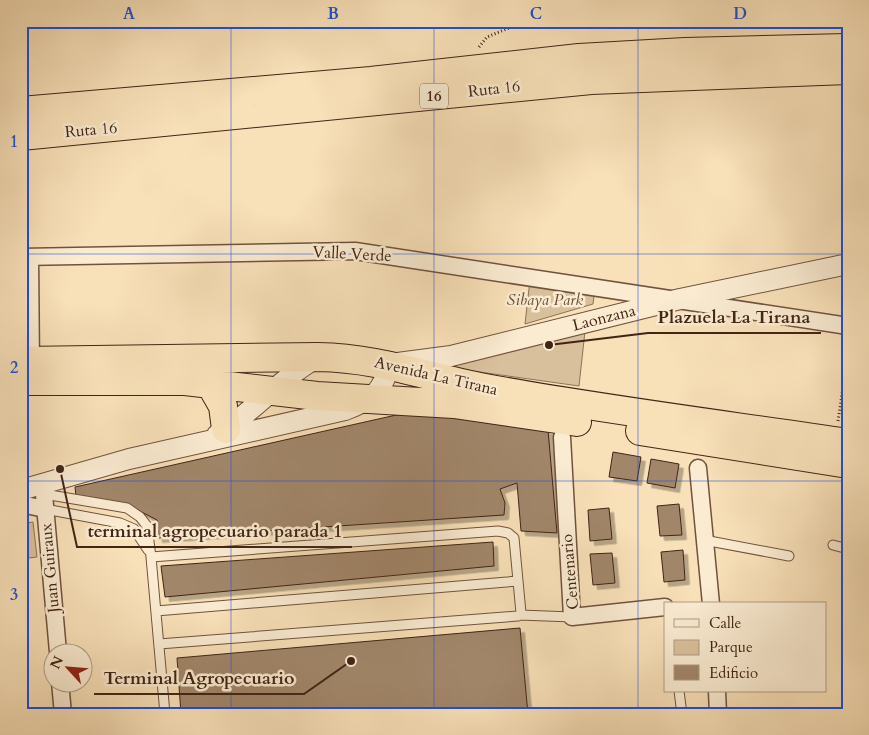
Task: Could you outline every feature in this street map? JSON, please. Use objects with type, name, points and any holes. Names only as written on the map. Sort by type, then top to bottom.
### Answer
[{"type":"highway","name":"Ruta 16","points":[[21,111],[371,81],[623,55],[848,48]]},
{"type":"highway","name":"Ruta 16","points":[[21,136],[591,80],[848,70]]},
{"type":"highway","name":"Avenida La Tirana","points":[[26,371],[318,357],[355,358],[390,364],[485,388],[843,450]]},
{"type":"highway","name":"Avenida La Tirana","points":[[26,371],[211,384],[271,392],[412,400],[843,450]]},
{"type":"highway","points":[[211,384],[223,406],[217,435]]},
{"type":"street","name":"Valle Verde","points":[[26,257],[355,251],[848,326]]},
{"type":"street","points":[[26,257],[26,371]]},
{"type":"street","name":"Laonzana","points":[[390,364],[460,354],[680,299],[848,264]]},
{"type":"street","points":[[217,435],[293,373],[318,357]]},
{"type":"street","points":[[21,504],[129,459],[217,435],[332,414],[372,398],[384,382],[390,364]]},
{"type":"street","name":"Centenario","points":[[562,437],[572,617],[664,607]]},
{"type":"street","points":[[698,468],[704,540],[706,602]]},
{"type":"street","points":[[21,490],[44,495]]},
{"type":"street","name":"Juan Guiraux","points":[[44,495],[57,642]]},
{"type":"street","points":[[61,692],[63,714]]},
{"type":"street","points":[[717,692],[718,714]]},
{"type":"lane","points":[[44,495],[134,529],[142,538],[151,556]]},
{"type":"lane","points":[[44,495],[127,508],[140,517],[147,526],[165,714]]},
{"type":"lane","points":[[151,556],[498,530],[508,533],[514,538],[520,615]]},
{"type":"lane","points":[[704,540],[789,556]]},
{"type":"lane","points":[[833,545],[848,549]]},
{"type":"lane","points":[[156,611],[518,581]]},
{"type":"lane","points":[[159,644],[520,615],[572,617]]},
{"type":"lane","points":[[679,692],[682,714]]},
{"type":"path","points":[[463,70],[487,37],[526,21]]},
{"type":"path","points":[[843,450],[848,355]]},
{"type":"green space","name":"Sibaya Park","points":[[530,280],[595,289],[593,304],[525,324]]},
{"type":"green space","points":[[586,322],[579,386],[444,367]]},
{"type":"green space","points":[[33,522],[37,557],[21,559],[21,524]]},
{"type":"building","points":[[414,411],[548,430],[557,533],[521,531],[517,483],[500,489],[505,503],[504,515],[158,538],[157,520],[130,506],[76,497],[75,487]]},
{"type":"building","points":[[613,452],[641,457],[637,481],[609,477]]},
{"type":"building","points":[[651,459],[679,464],[675,488],[647,483]]},
{"type":"building","points":[[679,504],[682,535],[660,536],[657,506]]},
{"type":"building","points":[[609,508],[612,539],[590,541],[588,510]]},
{"type":"building","points":[[493,542],[494,566],[165,597],[161,566]]},
{"type":"building","points":[[683,550],[685,580],[664,582],[661,552]]},
{"type":"building","points":[[612,553],[615,583],[593,585],[590,554]]},
{"type":"building","points":[[520,628],[528,714],[181,714],[177,658]]},
{"type":"place","name":"Plazuela La Tirana","points":[[549,345]]},
{"type":"place","name":"terminal agropecuario parada 1","points":[[60,469]]},
{"type":"place","name":"Terminal Agropecuario","points":[[351,661]]}]
